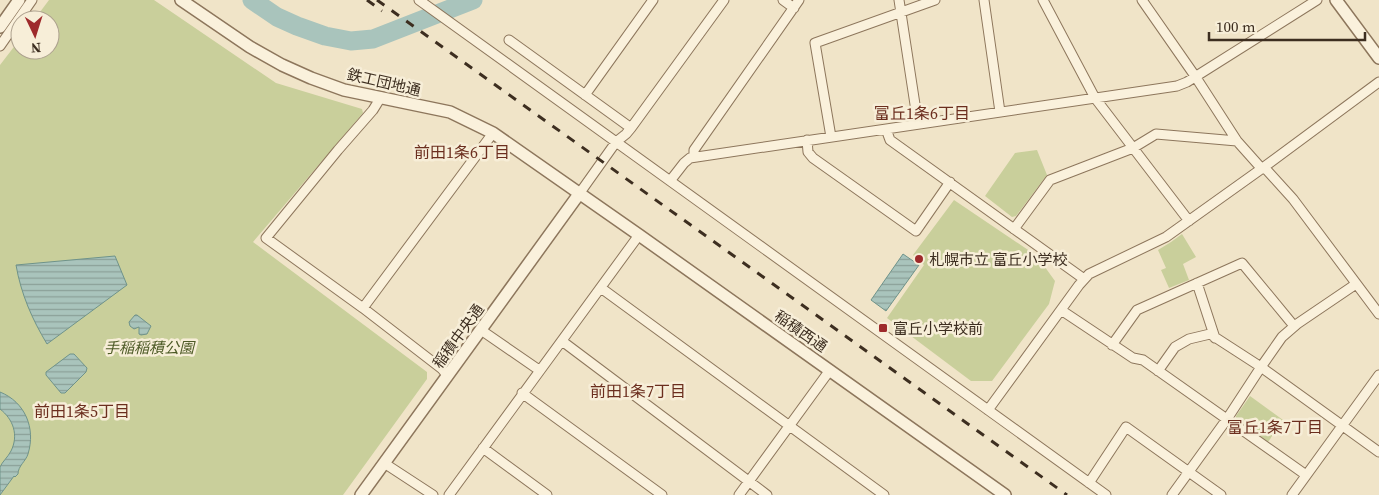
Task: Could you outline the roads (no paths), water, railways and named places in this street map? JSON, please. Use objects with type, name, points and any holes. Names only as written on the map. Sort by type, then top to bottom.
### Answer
[{"type":"street","points":[[0,27],[19,0]]},
{"type":"street","points":[[0,46],[32,0]]},
{"type":"street","name":"鉄工団地通","points":[[181,0],[250,47],[282,65],[311,78],[344,90],[450,112],[494,133],[579,194]]},
{"type":"street","points":[[419,0],[1106,495]]},
{"type":"street","points":[[585,95],[653,0]]},
{"type":"street","points":[[579,194],[616,142],[631,128],[724,0]]},
{"type":"street","points":[[694,157],[694,150],[796,4],[783,0]]},
{"type":"street","points":[[900,0],[918,124]]},
{"type":"street","points":[[831,137],[815,43],[935,0]]},
{"type":"street","points":[[984,0],[1000,112]]},
{"type":"street","points":[[1043,0],[1095,98],[1189,221]]},
{"type":"street","points":[[1142,0],[1237,141],[1293,200],[1379,314]]},
{"type":"street","points":[[670,181],[684,163],[694,157],[1177,86],[1317,0]]},
{"type":"street","points":[[1336,0],[1379,58]]},
{"type":"street","points":[[509,40],[631,128]]},
{"type":"street","points":[[988,410],[1088,274],[1166,237],[1379,82]]},
{"type":"street","points":[[380,97],[373,110],[266,238],[362,308],[442,369],[448,376]]},
{"type":"street","points":[[886,129],[890,140],[1084,279]]},
{"type":"street","points":[[362,308],[494,133]]},
{"type":"street","points":[[1014,228],[1050,180],[1133,148],[1156,134],[1237,141]]},
{"type":"street","points":[[807,140],[808,152],[813,158],[916,231],[950,182]]},
{"type":"street","name":"稲積西通","points":[[579,194],[639,234],[1005,495]]},
{"type":"street","name":"稲積中央通","points":[[360,495],[579,194]]},
{"type":"street","points":[[449,495],[639,234]]},
{"type":"street","points":[[1112,344],[1137,310],[1242,263],[1294,326]]},
{"type":"street","points":[[1197,283],[1215,338]]},
{"type":"street","points":[[1172,495],[1282,337],[1294,326],[1356,284]]},
{"type":"street","points":[[601,288],[884,495]]},
{"type":"street","points":[[1061,310],[1133,358],[1143,360],[1306,475]]},
{"type":"street","points":[[481,330],[539,370]]},
{"type":"street","points":[[1158,371],[1175,347],[1189,339],[1210,334],[1261,367],[1379,452]]},
{"type":"street","points":[[562,341],[767,495]]},
{"type":"street","points":[[739,495],[830,370]]},
{"type":"street","points":[[1292,495],[1379,375]]},
{"type":"street","points":[[522,393],[662,495]]},
{"type":"street","points":[[1089,483],[1126,427],[1221,495]]},
{"type":"street","points":[[483,448],[547,495]]},
{"type":"street","points":[[384,463],[433,495]]},
{"type":"water","points":[[903,254],[919,265],[886,311],[871,300]]},
{"type":"water","points":[[115,256],[127,285],[47,344],[28,306],[16,265]]},
{"type":"water","points":[[135,315],[151,326],[147,334],[141,335],[139,334],[139,327],[134,329],[130,326],[129,322]]},
{"type":"water","points":[[70,354],[74,354],[87,368],[86,372],[65,393],[61,393],[46,375],[46,372]]},
{"type":"water","points":[[0,392],[9,396],[22,409],[31,435],[27,457],[19,468],[18,474],[14,476],[0,495],[0,467],[11,451],[14,433],[11,422],[0,409]]},
{"type":"waterway","points":[[252,0],[277,17],[297,26],[325,36],[351,41],[373,39],[473,0]]},
{"type":"railway","points":[[367,0],[382,11]]},
{"type":"railway","points":[[377,0],[1067,495]]},
{"type":"place","name":"札幌市立 富丘小学校","points":[[919,259]]},
{"type":"place","name":"富丘小学校前","points":[[883,328]]},
{"type":"district","name":"富丘1条6丁目","points":[[922,113]]},
{"type":"district","name":"前田1条6丁目","points":[[462,152]]},
{"type":"district","name":"前田1条7丁目","points":[[638,391]]},
{"type":"district","name":"前田1条5丁目","points":[[82,411]]},
{"type":"district","name":"富丘1条7丁目","points":[[1275,427]]},
{"type":"park label","name":"手稲稲積公園","points":[[149,347]]}]
